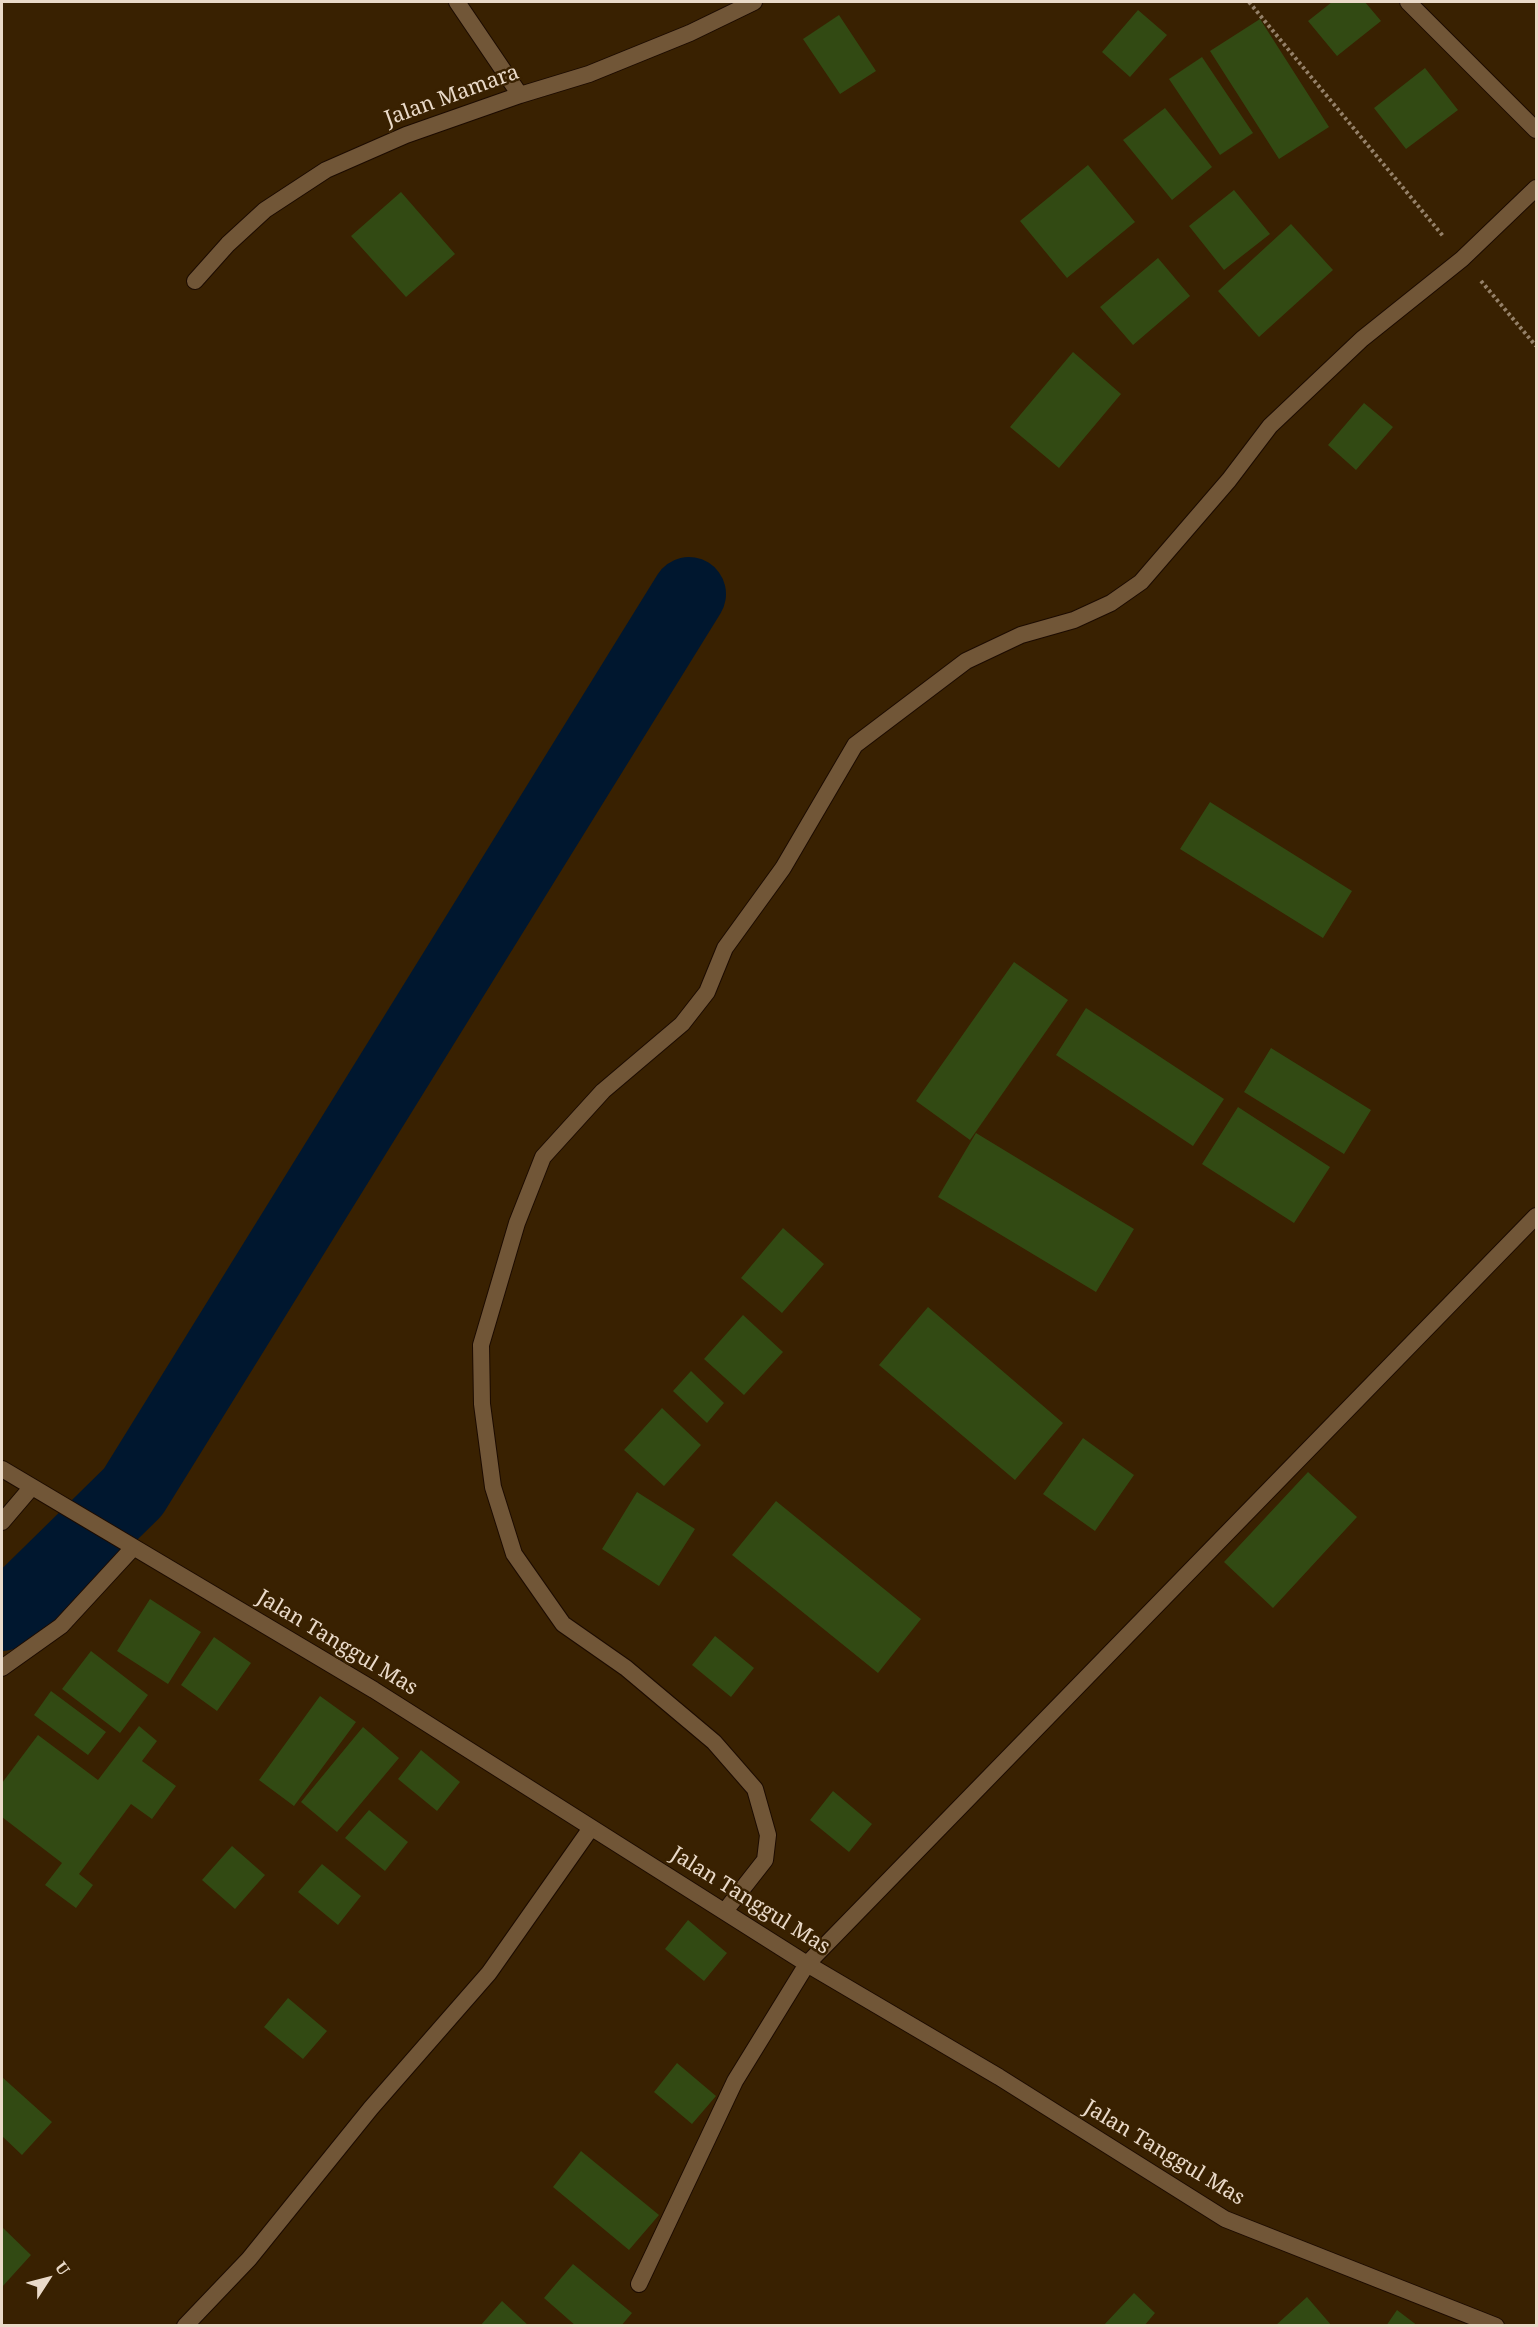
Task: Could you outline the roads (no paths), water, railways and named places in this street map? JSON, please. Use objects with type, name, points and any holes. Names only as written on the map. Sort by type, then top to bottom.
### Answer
[{"type":"street","points":[[457,2],[520,95]]},
{"type":"street","name":"Jalan Mamara","points":[[195,281],[265,210],[326,170],[406,135],[520,95],[590,74],[690,33],[754,2]]},
{"type":"street","points":[[1408,2],[1536,130]]},
{"type":"street","points":[[725,1911],[765,1860],[768,1836],[755,1789],[714,1742],[626,1668],[563,1624],[514,1554],[492,1487],[482,1404],[482,1345],[518,1223],[543,1157],[603,1091],[682,1024],[707,993],[725,948],[783,868],[855,745],[966,661],[1021,635],[1074,620],[1111,603],[1141,582],[1229,480],[1270,426],[1362,339],[1462,259],[1536,188]]},
{"type":"street","points":[[639,2284],[735,2081],[807,1964],[1536,1216]]},
{"type":"street","name":"Jalan Tanggul Mas","points":[[2,1469],[132,1549],[374,1690],[807,1964],[999,2078],[1225,2219],[1496,2325]]},
{"type":"street","points":[[2,1522],[31,1488]]},
{"type":"street","points":[[2,1668],[61,1626],[132,1549]]},
{"type":"street","points":[[185,2325],[249,2259],[371,2108],[489,1973],[591,1828]]},
{"type":"waterway","points":[[2,1614],[26,1597],[133,1492],[689,594]]}]
